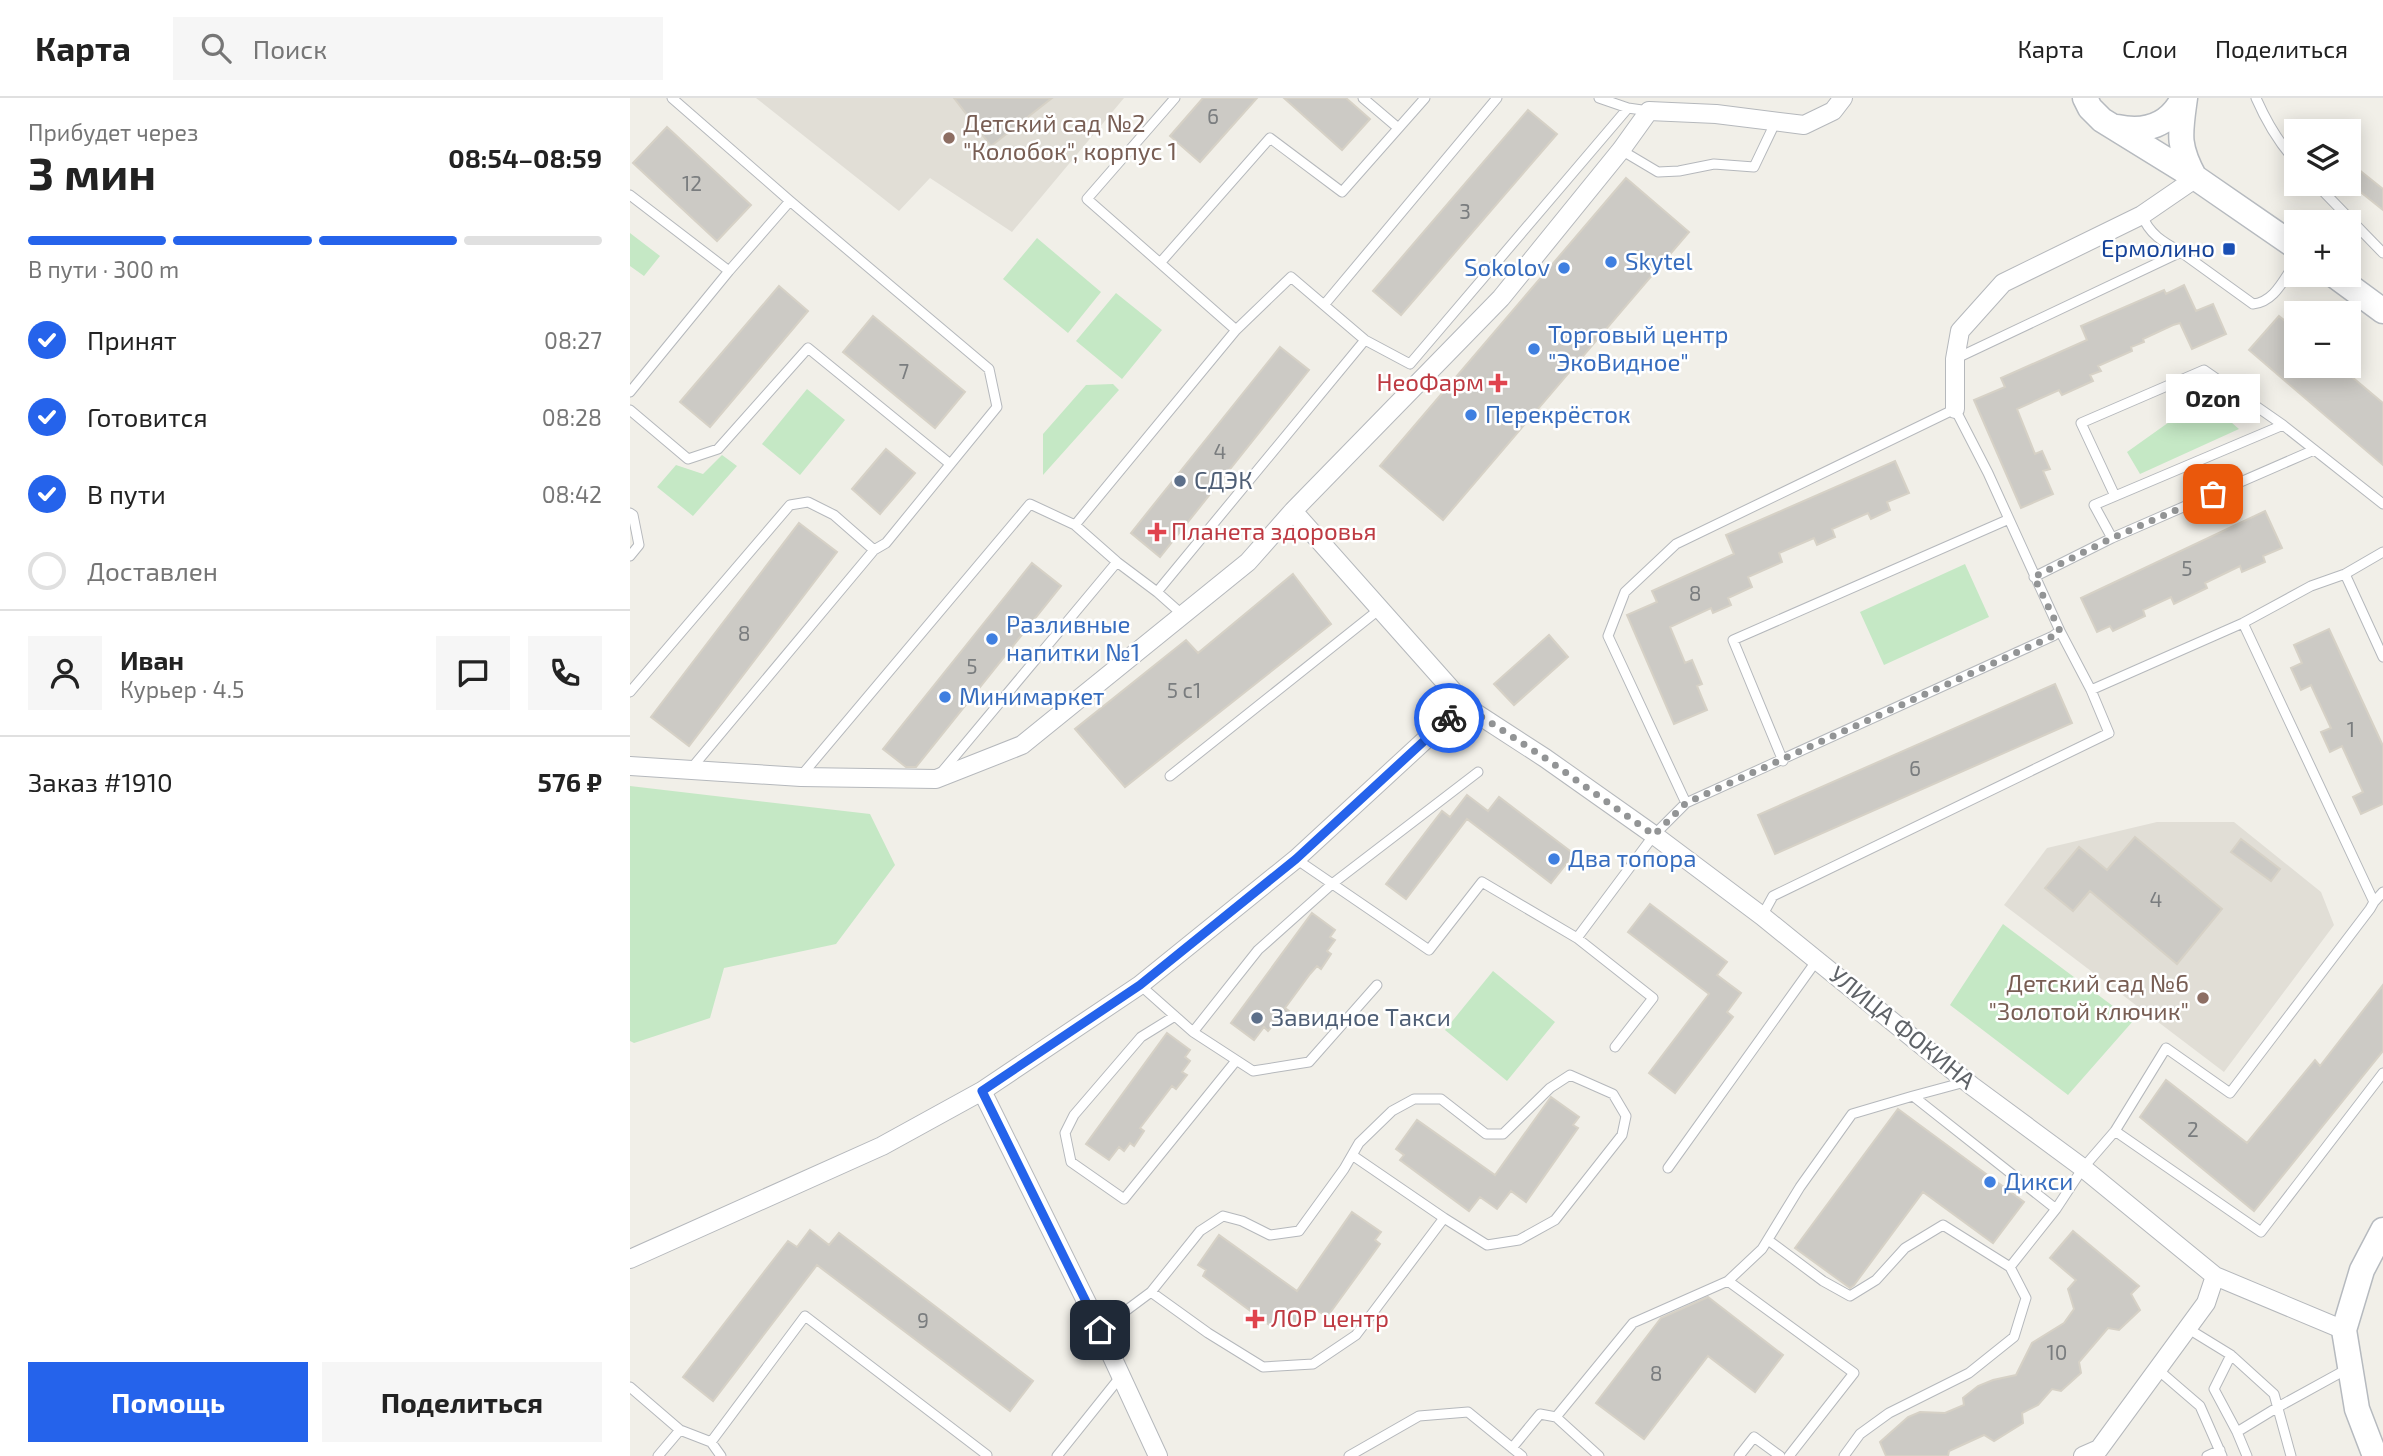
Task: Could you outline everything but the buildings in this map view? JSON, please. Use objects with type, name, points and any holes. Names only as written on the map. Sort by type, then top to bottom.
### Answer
[{"type":"street","points":[[630,766],[800,777],[936,779],[1022,746],[1248,562],[1293,511],[1501,298],[1621,150],[1649,111],[1716,114],[1804,125],[1833,111],[1843,98]]},
{"type":"street","points":[[2085,98],[2090,108],[2102,120],[2196,178],[2284,239]]},
{"type":"street","points":[[2116,127],[2132,131],[2150,128],[2166,121],[2184,98]]},
{"type":"street","points":[[2184,98],[2180,136],[2183,156],[2196,178]]},
{"type":"street","points":[[1955,409],[1955,359],[1960,331],[2003,283],[2141,215],[2196,178]]},
{"type":"street","points":[[2350,287],[2383,311]]},
{"type":"street","name":"УЛИЦА ФОКИНА","points":[[1293,511],[1468,708],[1545,758],[1654,835],[1762,916],[1967,1081],[2083,1168],[2215,1276],[2344,1330]]},
{"type":"street","points":[[630,1259],[815,1170],[882,1146],[982,1091],[1140,985],[1296,859],[1449,718],[1468,708]]},
{"type":"street","points":[[982,1091],[1100,1330],[1158,1456]]},
{"type":"street","points":[[2375,1456],[2357,1409],[2344,1330],[2362,1270],[2383,1230]]},
{"type":"street","points":[[2083,1456],[2099,1449],[2206,1303],[2215,1276]]},
{"type":"lane","points":[[672,98],[989,369],[997,407],[886,543],[874,550],[690,770]]},
{"type":"lane","points":[[1175,98],[1087,199],[1236,330]]},
{"type":"lane","points":[[1363,98],[1397,127]]},
{"type":"lane","points":[[1160,263],[1270,138],[1342,192],[1425,98]]},
{"type":"lane","points":[[1324,306],[1497,98]]},
{"type":"lane","points":[[1599,98],[1628,108],[1649,111]]},
{"type":"lane","points":[[2256,98],[2284,148]]},
{"type":"lane","points":[[1075,525],[1236,330],[1290,277],[1365,340],[1410,364],[1628,108]]},
{"type":"lane","points":[[1621,150],[1658,172],[1714,164],[1754,167],[1776,121]]},
{"type":"lane","points":[[630,195],[729,271]]},
{"type":"lane","points":[[2328,196],[2383,253]]},
{"type":"lane","points":[[630,392],[790,201]]},
{"type":"lane","points":[[2141,215],[2147,228],[2162,242],[2181,252],[2253,304],[2263,303],[2271,298],[2284,279]]},
{"type":"lane","points":[[1955,359],[2181,252]]},
{"type":"lane","points":[[1157,592],[1365,340]]},
{"type":"lane","points":[[630,410],[688,459],[708,453],[718,449],[808,348],[949,463]]},
{"type":"lane","points":[[2115,496],[2081,424],[2204,370],[2283,425],[2383,504]]},
{"type":"lane","points":[[1686,803],[1608,636],[1625,592],[1676,544],[1955,409],[1988,473],[2007,520],[2091,690],[2109,733],[1773,895],[1762,916]]},
{"type":"lane","points":[[2112,538],[2094,505],[2283,425]]},
{"type":"lane","points":[[2034,577],[2112,538],[2314,450]]},
{"type":"lane","points":[[630,692],[790,505],[808,502],[834,515],[874,550]]},
{"type":"lane","points":[[800,777],[1030,504],[1075,525],[1184,616]]},
{"type":"lane","points":[[630,513],[633,515],[639,545],[630,556]]},
{"type":"lane","points":[[1783,761],[1733,640],[2007,520]]},
{"type":"lane","points":[[2091,690],[2243,623],[2311,586],[2345,574],[2383,552]]},
{"type":"lane","points":[[936,779],[1117,562]]},
{"type":"lane","points":[[2345,574],[2383,657]]},
{"type":"lane","points":[[1170,776],[1381,608]]},
{"type":"lane","points":[[2243,623],[2374,902]]},
{"type":"lane","points":[[1577,938],[1654,835],[1686,803],[1783,761],[2060,631]]},
{"type":"lane","points":[[1193,1032],[1258,950],[1332,884],[1478,772]]},
{"type":"lane","points":[[1296,859],[1429,950],[1482,882],[1577,938],[1653,998],[1615,1047]]},
{"type":"lane","points":[[2010,1266],[2056,1209],[2083,1168],[2115,1131],[2166,1048],[2230,1093],[2383,892]]},
{"type":"lane","points":[[1668,1168],[1817,960]]},
{"type":"lane","points":[[1140,985],[1193,1032],[1235,1062],[1253,1071],[1309,1062],[1377,985]]},
{"type":"lane","points":[[1175,1016],[1141,1037],[1074,1115],[1065,1133],[1071,1162],[1124,1199],[1235,1062]]},
{"type":"lane","points":[[2115,1131],[2261,1232],[2383,1073]]},
{"type":"lane","points":[[1100,1330],[1151,1292],[1200,1231],[1223,1216],[1242,1221],[1270,1236],[1298,1231],[1359,1143],[1392,1111],[1414,1099],[1441,1099],[1486,1134],[1503,1134],[1549,1087],[1570,1075],[1613,1094],[1626,1116],[1622,1135],[1555,1220],[1520,1240],[1487,1245],[1352,1155]]},
{"type":"lane","points":[[1556,1417],[1633,1323],[1727,1280],[1762,1248],[1800,1187],[1852,1114],[1967,1081]]},
{"type":"lane","points":[[1913,1096],[2056,1209]]},
{"type":"lane","points":[[1151,1292],[1208,1333],[1263,1367],[1313,1364],[1356,1335],[1444,1218]]},
{"type":"lane","points":[[1768,1240],[1823,1281],[1850,1296],[1876,1280],[1905,1248],[1943,1225],[2010,1266],[2026,1298],[2014,1338],[1969,1373],[1889,1413],[1860,1434],[1844,1456]]},
{"type":"lane","points":[[1727,1280],[1854,1373],[1789,1456]]},
{"type":"lane","points":[[711,1442],[805,1315],[988,1455]]},
{"type":"lane","points":[[2187,1328],[2231,1355],[2274,1394],[2291,1456]]},
{"type":"lane","points":[[2231,1355],[2214,1389],[2247,1456]]},
{"type":"lane","points":[[2237,1432],[2278,1406],[2351,1367]]},
{"type":"lane","points":[[2157,1369],[2200,1406],[2221,1453],[2207,1456]]},
{"type":"lane","points":[[1057,1456],[1121,1376]]},
{"type":"lane","points":[[630,1387],[680,1430],[711,1442],[721,1456]]},
{"type":"lane","points":[[1349,1456],[1419,1416],[1468,1412],[1522,1456]]},
{"type":"lane","points":[[1512,1448],[1540,1414],[1556,1417],[1600,1456]]},
{"type":"lane","points":[[658,1456],[680,1430]]},
{"type":"lane","points":[[1739,1456],[1754,1437],[1780,1456]]},
{"type":"shaded area","name":"Детский сад №2 \"Колобок\", корпус 1","points":[[756,98],[1124,98],[1012,232],[930,178],[899,211]]},
{"type":"shaded area","name":"Детский сад №6 \"Золотой ключик\"","points":[[2157,822],[2234,822],[2321,892],[2334,925],[2224,1072],[2004,905],[2047,848]]},
{"type":"green space","points":[[630,233],[660,256],[644,276],[630,266]]},
{"type":"green space","points":[[1037,238],[1101,292],[1068,333],[1003,279]]},
{"type":"green space","points":[[1116,293],[1162,330],[1122,379],[1076,341]]},
{"type":"green space","points":[[1113,384],[1119,390],[1043,475],[1043,434],[1086,385]]},
{"type":"green space","points":[[807,389],[845,420],[800,475],[762,444]]},
{"type":"green space","points":[[2203,398],[2239,429],[2140,474],[2127,452]]},
{"type":"green space","points":[[722,455],[737,466],[693,516],[657,487],[676,465],[703,474]]},
{"type":"green space","points":[[1965,564],[1989,617],[1884,665],[1860,612]]},
{"type":"green space","points":[[630,786],[870,814],[895,865],[836,944],[724,968],[710,1018],[634,1043],[630,1041]]},
{"type":"green space","points":[[2003,924],[2133,1021],[2068,1095],[1950,1005]]},
{"type":"green space","points":[[1493,971],[1555,1022],[1507,1081],[1445,1030]]},
{"type":"way so far","points":[[1449,718],[1468,708],[1545,758],[1654,835],[1686,803],[2053,636],[2060,631],[2034,577],[2112,538],[2213,494]]},
{"type":"place","name":"Детский сад №2 \"Колобок\", корпус 1","points":[[949,138]]},
{"type":"place","name":"Ермолино","points":[[2229,249]]},
{"type":"place","name":"Skytel","points":[[1611,262]]},
{"type":"place","name":"Sokolov","points":[[1564,268]]},
{"type":"place","name":"Торговый центр \"ЭкоВидное\"","points":[[1534,349]]},
{"type":"place","name":"НеоФарм","points":[[1498,383]]},
{"type":"place","name":"Перекрёсток","points":[[1471,415]]},
{"type":"place","name":"СДЭК","points":[[1180,481]]},
{"type":"place","name":"Ozon","points":[[2213,494]]},
{"type":"place","name":"Планета здоровья","points":[[1157,532]]},
{"type":"place","name":"Разливные напитки №1","points":[[992,639]]},
{"type":"place","name":"Минимаркет","points":[[945,697]]},
{"type":"place","name":"Два топора","points":[[1554,859]]},
{"type":"place","name":"Детский сад №6 \"Золотой ключик\"","points":[[2203,998]]},
{"type":"place","name":"Завидное Такси","points":[[1257,1018]]},
{"type":"place","name":"Дикси","points":[[1990,1182]]},
{"type":"place","name":"ЛОР центр","points":[[1255,1319]]},
{"type":"route","points":[[1100,1330],[982,1091],[1140,985],[1296,859],[1449,718]]}]
